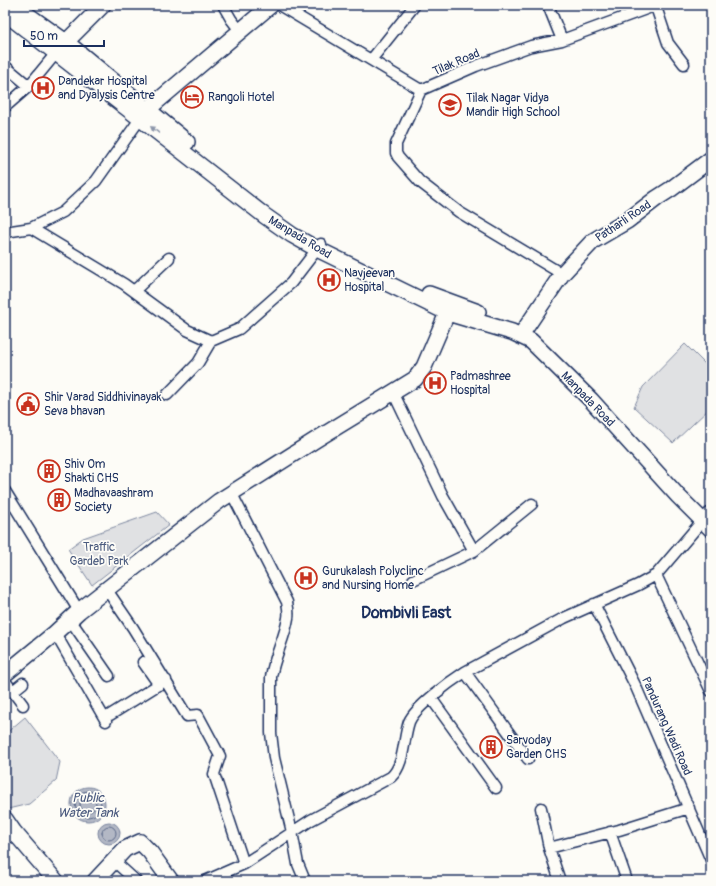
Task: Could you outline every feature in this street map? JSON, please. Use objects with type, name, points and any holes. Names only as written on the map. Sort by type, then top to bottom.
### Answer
[{"type":"street","name":"Manpada Road","points":[[14,5],[62,47],[265,216],[292,235],[319,246],[449,308],[524,331],[532,341],[591,400],[678,496],[708,520]]},
{"type":"street","points":[[5,107],[29,86],[62,47],[103,5]]},
{"type":"street","points":[[223,5],[241,32]]},
{"type":"street","points":[[5,232],[31,228],[63,212],[96,181],[144,114],[271,5]]},
{"type":"street","points":[[279,5],[422,90],[396,144],[396,153],[398,157],[420,182],[459,212],[562,274]]},
{"type":"street","points":[[371,60],[415,5]]},
{"type":"street","points":[[548,5],[562,40]]},
{"type":"street","points":[[656,6],[668,42],[684,64]]},
{"type":"street","name":"Tilak Road","points":[[422,90],[476,66],[531,46],[562,40],[656,6]]},
{"type":"street","name":"Manpada Road","points":[[5,13],[62,47]]},
{"type":"street","points":[[5,66],[29,86]]},
{"type":"street","name":"Patharli Road","points":[[524,331],[562,274],[593,241],[627,221],[656,198],[671,189],[711,159]]},
{"type":"street","points":[[31,228],[134,291],[187,330],[211,341]]},
{"type":"street","points":[[167,395],[198,364],[211,341],[240,330],[291,283],[319,246]]},
{"type":"street","points":[[134,291],[169,258]]},
{"type":"street","points":[[5,674],[55,633],[74,614],[219,502],[415,379],[420,373],[449,308]]},
{"type":"street","points":[[393,392],[443,496],[474,551]]},
{"type":"street","points":[[5,491],[109,676]]},
{"type":"street","points":[[232,494],[287,602],[288,616],[286,629],[272,670],[271,733],[274,758],[292,832],[298,864],[305,881]]},
{"type":"street","points":[[413,580],[474,551],[532,504]]},
{"type":"street","points":[[205,881],[244,864],[292,832],[391,777],[399,767],[410,720],[431,698],[450,682],[465,672],[564,618],[638,585],[656,575],[708,520]]},
{"type":"street","points":[[656,575],[711,689]]},
{"type":"street","points":[[107,590],[133,628],[162,682]]},
{"type":"street","name":"Pandurang Wadi Road","points":[[594,604],[636,687],[711,860]]},
{"type":"street","points":[[55,633],[108,718],[162,682]]},
{"type":"street","points":[[143,662],[162,682],[187,716],[198,715],[220,756],[214,774],[244,864]]},
{"type":"street","points":[[465,672],[528,759]]},
{"type":"street","points":[[5,681],[23,705]]},
{"type":"street","points":[[13,691],[23,683]]},
{"type":"street","points":[[431,698],[496,788]]},
{"type":"street","points":[[541,808],[549,848],[560,881]]},
{"type":"street","points":[[549,848],[610,832],[689,808]]},
{"type":"street","points":[[5,819],[9,836],[56,881]]},
{"type":"street","points":[[610,832],[626,878]]},
{"type":"street","points":[[95,881],[125,849],[140,842],[150,852],[171,881]]},
{"type":"street","points":[[114,861],[136,881]]},
{"type":"green space","points":[[685,344],[711,370],[711,407],[673,443],[634,407],[643,387]]},
{"type":"green space","name":"Traffic Gardeb Park","points":[[157,512],[169,525],[92,585],[68,549],[83,538]]},
{"type":"green space","points":[[25,717],[60,762],[56,781],[29,804],[8,809],[5,805],[5,734]]},
{"type":"water","name":"Public Water Tank","points":[[85,787],[91,787],[100,792],[104,798],[104,810],[100,816],[91,821],[85,821],[76,816],[71,807],[71,801],[76,792]]},
{"type":"water","name":"Public Water Tank","points":[[109,822],[117,825],[120,833],[117,841],[109,844],[101,841],[98,833],[101,825]]},
{"type":"place","name":"Dandekar Hospital and Dyalysis Centre","points":[[43,88]]},
{"type":"place","name":"Rangoli Hotel","points":[[192,97]]},
{"type":"place","name":"Tilak Nagar Vidya Mandir High School","points":[[450,105]]},
{"type":"place","name":"Navjeevan Hospital","points":[[329,280]]},
{"type":"place","name":"Padmashree Hospital","points":[[435,383]]},
{"type":"place","name":"Shir Varad Siddhivinayak Seva bhavan","points":[[28,404]]},
{"type":"place","name":"Shiv Om Shakti CHS","points":[[49,471]]},
{"type":"place","name":"Madhavaashram Society","points":[[59,500]]},
{"type":"place","name":"Gurukalash Polyclinc and Nursing Home","points":[[306,578]]},
{"type":"place","name":"Sarvoday Garden CHS","points":[[491,747]]},
{"type":"district","name":"Dombivli East","points":[[406,612]]}]
